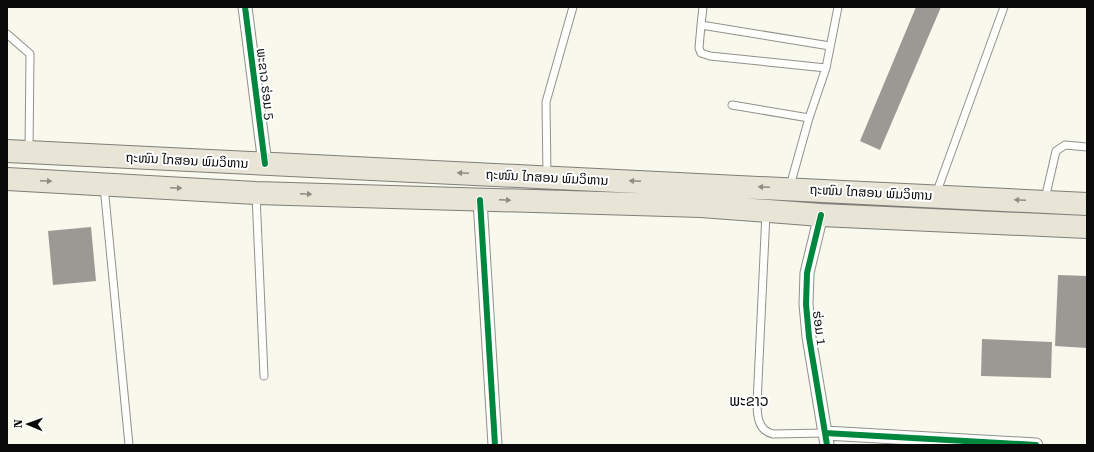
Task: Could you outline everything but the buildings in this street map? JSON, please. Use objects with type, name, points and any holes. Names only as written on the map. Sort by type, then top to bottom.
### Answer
[{"type":"highway","name":"ຖະໜົນ ໄກສອນ ພົມວິຫານ","points":[[7,151],[790,188],[1087,204]]},
{"type":"highway","name":"ຖະໜົນ ໄກສອນ ພົມວິຫານ","points":[[7,179],[256,192],[701,206],[821,214],[1087,227]]},
{"type":"highway","points":[[701,206],[705,184]]},
{"type":"street","name":"ພະຂາວ ຮ່ອມ 5","points":[[245,7],[265,164]]},
{"type":"street","points":[[480,200],[495,445]]},
{"type":"street","name":"ຮ່ອມ 1","points":[[821,214],[807,273],[806,304],[826,439]]},
{"type":"street","points":[[826,439],[1036,445]]},
{"type":"lane","points":[[547,177],[546,102],[573,7]]},
{"type":"lane","points":[[703,7],[699,48],[701,54],[826,68]]},
{"type":"lane","points":[[790,188],[809,118],[826,68],[838,7]]},
{"type":"lane","points":[[935,196],[1004,7]]},
{"type":"lane","points":[[701,24],[830,46]]},
{"type":"lane","points":[[7,34],[30,54],[29,152]]},
{"type":"lane","points":[[732,106],[809,118]]},
{"type":"lane","points":[[1044,201],[1056,151],[1065,145],[1087,147]]},
{"type":"lane","points":[[103,184],[129,445]]},
{"type":"lane","points":[[256,192],[264,376]]},
{"type":"lane","points":[[766,211],[757,403],[758,422],[765,431],[773,434],[826,439]]},
{"type":"cycle path","points":[[245,7],[265,164]]},
{"type":"cycle path","points":[[480,200],[495,445]]},
{"type":"cycle path","points":[[821,215],[807,273],[806,304],[809,337],[827,445]]},
{"type":"cycle path","points":[[825,433],[1036,445]]},
{"type":"district","name":"ພະຂາວ","points":[[749,401]]}]
